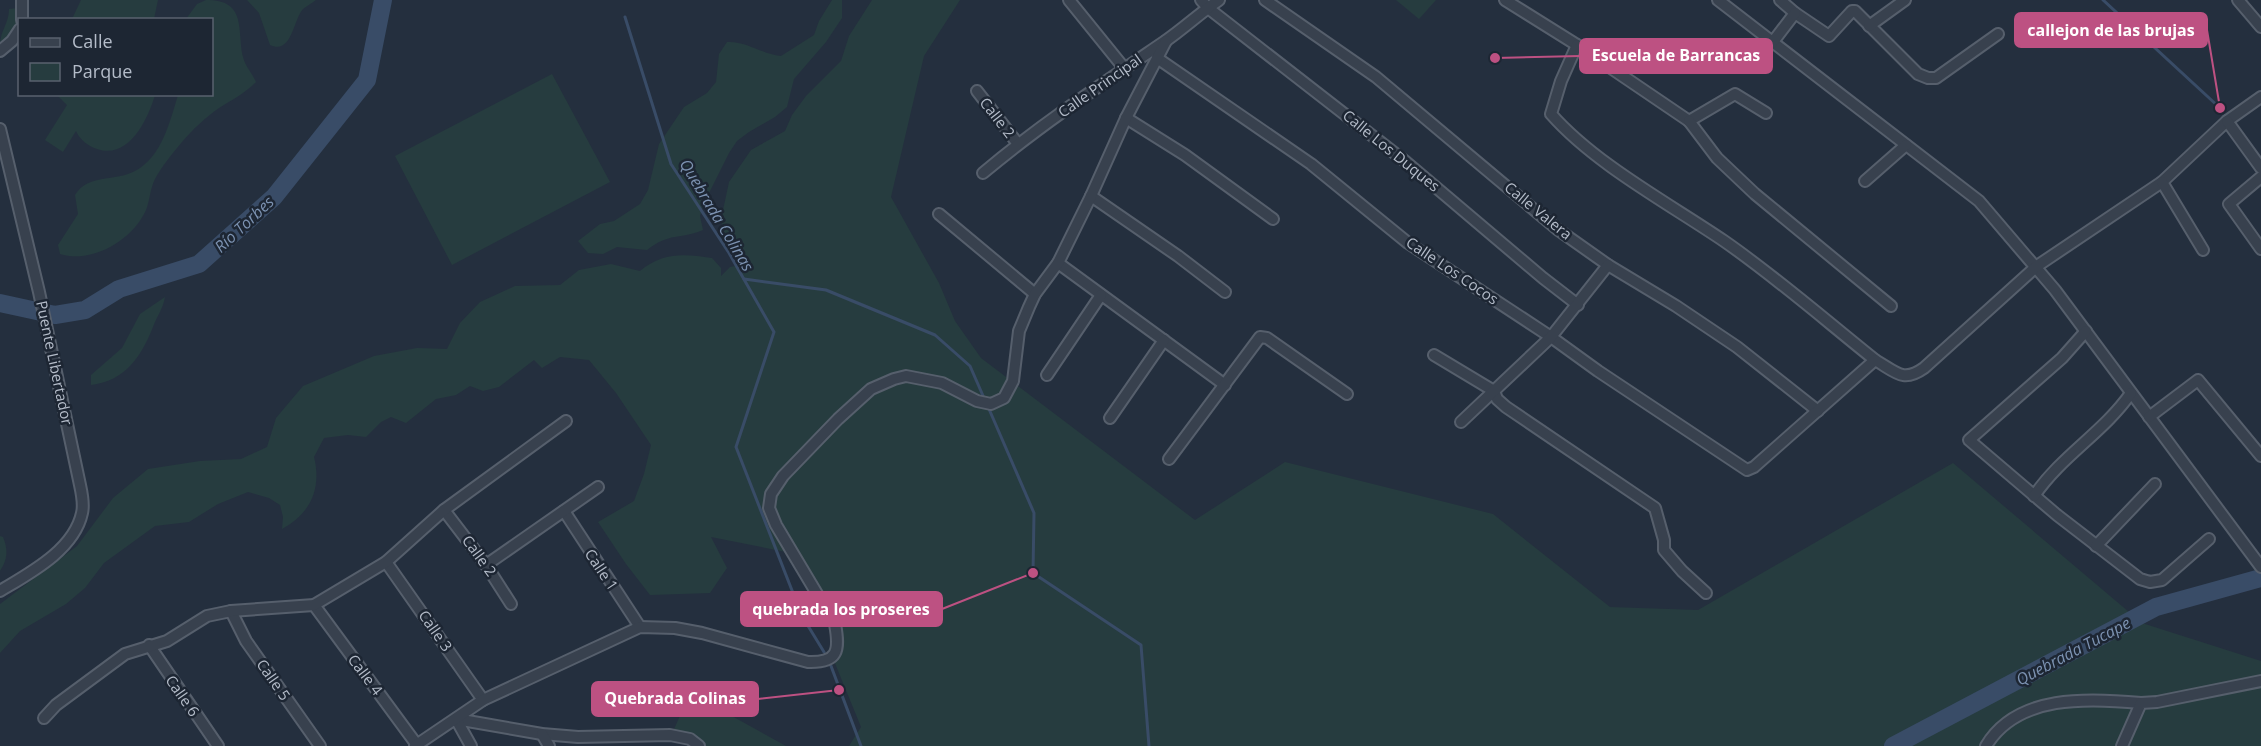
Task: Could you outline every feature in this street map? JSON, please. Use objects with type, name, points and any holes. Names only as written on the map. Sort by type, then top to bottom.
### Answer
[{"type":"street","points":[[22,0],[22,18]]},
{"type":"street","points":[[1069,0],[1124,68]]},
{"type":"street","name":"Calle Principal","points":[[983,173],[1018,144],[1166,40],[1204,4],[1219,0]]},
{"type":"street","name":"Calle Valera","points":[[1265,0],[1376,77],[1557,229],[1608,266],[1676,306],[1737,347],[1818,411]]},
{"type":"street","points":[[1505,0],[1577,45],[1689,122],[1717,158],[1755,194],[1891,306]]},
{"type":"street","points":[[1718,0],[1979,201],[2037,266],[2261,567]]},
{"type":"street","points":[[1780,0],[1796,14],[1829,36],[1853,11],[1918,74],[1928,78],[1936,78],[1998,34]]},
{"type":"street","points":[[1869,26],[1905,0]]},
{"type":"street","points":[[2238,0],[2261,27]]},
{"type":"street","name":"Calle Los Duques","points":[[1204,4],[1406,162],[1578,305]]},
{"type":"street","points":[[1772,43],[1796,14]]},
{"type":"street","points":[[0,51],[12,41],[18,32]]},
{"type":"street","points":[[416,745],[483,700],[639,627],[675,628],[702,633],[808,662],[823,662],[833,656],[839,642],[835,624],[776,525],[769,508],[771,494],[796,462],[852,406],[871,389],[894,379],[906,376],[929,379],[977,401],[991,404],[1004,398],[1013,381],[1019,331],[1035,294],[1058,263],[1126,118],[1166,40]]},
{"type":"street","points":[[1577,45],[1561,81],[1551,114],[1560,125],[1629,178],[1726,243],[1875,360],[1903,376],[1913,376],[1924,368],[2037,266],[2162,182],[2227,122],[2261,97]]},
{"type":"street","name":"Calle Los Cocos","points":[[1157,58],[1311,164],[1408,243],[1551,337],[1739,467],[1747,470],[1754,467],[1818,411]]},
{"type":"street","name":"Calle 2","points":[[977,92],[1018,144]]},
{"type":"street","points":[[1689,122],[1735,94],[1766,113]]},
{"type":"street","points":[[1126,118],[1185,155],[1273,219]]},
{"type":"street","points":[[2227,122],[2261,168]]},
{"type":"street","name":"Puente Libertador","points":[[0,129],[80,486],[83,511],[71,537],[62,548],[0,591]]},
{"type":"street","points":[[1865,181],[1906,145]]},
{"type":"street","points":[[2261,177],[2229,204],[2261,249]]},
{"type":"street","points":[[2162,182],[2204,250]]},
{"type":"street","points":[[1091,196],[1226,292]]},
{"type":"street","points":[[939,214],[1035,294]]},
{"type":"street","points":[[1058,263],[1225,385]]},
{"type":"street","points":[[1461,422],[1551,337],[1608,266]]},
{"type":"street","points":[[1047,375],[1101,294]]},
{"type":"street","points":[[2086,331],[2062,358],[1970,440],[2034,496],[2140,579],[2150,582],[2162,579],[2210,539]]},
{"type":"street","points":[[1169,459],[1260,337],[1264,336],[1347,394]]},
{"type":"street","points":[[1110,418],[1164,340]]},
{"type":"street","points":[[1434,355],[1494,391],[1497,399],[1506,407],[1655,508],[1664,540],[1664,550],[1706,593]]},
{"type":"street","points":[[1818,411],[1875,360]]},
{"type":"street","points":[[2149,417],[2198,380],[2261,456]]},
{"type":"street","points":[[2034,496],[2048,476],[2116,415],[2131,393]]},
{"type":"street","points":[[44,718],[56,705],[125,654],[167,640],[207,616],[231,611],[314,605],[386,562],[444,510],[566,421]]},
{"type":"street","points":[[2096,546],[2155,484]]},
{"type":"street","points":[[486,565],[598,487]]},
{"type":"street","name":"Calle 2","points":[[444,510],[486,565],[511,604]]},
{"type":"street","name":"Calle 1","points":[[564,511],[639,627]]},
{"type":"street","name":"Calle 3","points":[[386,562],[483,700]]},
{"type":"street","name":"Calle 4","points":[[314,605],[416,745]]},
{"type":"street","name":"Calle 5","points":[[231,611],[246,641],[320,746]]},
{"type":"street","name":"Calle 6","points":[[149,645],[218,746]]},
{"type":"street","points":[[1986,746],[2012,718],[2043,706],[2093,700],[2157,702],[2261,681]]},
{"type":"street","points":[[2122,746],[2141,702]]},
{"type":"street","points":[[456,719],[542,734],[578,737],[670,735],[690,739],[699,746]]},
{"type":"street","points":[[456,719],[471,746]]},
{"type":"street","points":[[542,734],[549,746]]},
{"type":"green space","points":[[81,0],[158,0],[154,18],[72,18]]},
{"type":"green space","points":[[206,0],[219,1],[234,11],[238,18],[244,60],[256,82],[209,115],[182,142],[155,179],[146,210],[140,221],[122,240],[85,256],[60,254],[58,245],[78,214],[75,195],[81,188],[95,181],[127,174],[144,165],[164,138],[178,96],[213,96],[213,18],[187,18],[197,4]]},
{"type":"green space","points":[[247,0],[316,0],[303,9],[287,41],[277,47],[270,45],[259,13]]},
{"type":"green space","points":[[832,0],[842,0],[842,18],[826,42],[794,79],[787,107],[737,141],[729,153],[704,203],[700,216],[703,230],[668,238],[647,250],[617,247],[603,254],[588,253],[578,241],[600,224],[614,221],[640,204],[648,190],[659,144],[684,107],[707,93],[716,82],[719,54],[727,42],[741,43],[781,56],[814,35],[819,21]]},
{"type":"green space","points":[[872,0],[960,0],[924,56],[891,197],[939,283],[955,321],[981,358],[1195,520],[1285,462],[1493,514],[1610,607],[1698,610],[1953,463],[2142,623],[2261,661],[2261,746],[849,746],[861,727],[832,656],[834,624],[791,553],[711,537],[727,568],[710,593],[650,595],[626,564],[598,522],[634,501],[651,445],[616,393],[589,360],[560,357],[542,368],[534,360],[499,387],[483,391],[470,386],[456,395],[436,399],[406,423],[391,417],[381,422],[366,437],[348,435],[324,438],[314,457],[316,480],[312,499],[300,516],[282,529],[283,517],[280,505],[269,498],[248,492],[218,504],[189,522],[155,526],[104,563],[85,588],[66,604],[20,631],[0,653],[0,604],[77,546],[113,498],[148,469],[200,461],[241,459],[267,447],[276,418],[303,386],[374,356],[417,348],[447,349],[460,323],[480,302],[515,286],[560,285],[579,270],[611,264],[640,271],[657,260],[674,256],[712,258],[721,268],[721,276],[730,267],[740,265],[729,253],[721,235],[729,182],[751,150],[785,131],[792,115],[806,96],[841,61],[849,36]]},
{"type":"green space","points":[[1396,0],[1436,0],[1419,19]]},
{"type":"green space","points":[[18,8],[16,27],[0,46],[9,9]]},
{"type":"green space","points":[[552,74],[610,182],[452,265],[395,156]]},
{"type":"green space","points":[[58,96],[154,96],[142,126],[135,135],[119,149],[108,151],[90,146],[76,131],[63,152],[45,140],[67,105]]},
{"type":"green space","points":[[165,297],[143,348],[130,366],[103,383],[91,385],[91,375],[122,348],[140,314]]},
{"type":"green space","points":[[0,536],[5,541],[6,554],[0,571]]},
{"type":"green space","points":[[690,693],[786,746],[694,746],[671,736]]},
{"type":"waterway","name":"Río Torbes","points":[[0,303],[55,315],[85,310],[119,289],[199,264],[274,197],[367,80],[383,0]]},
{"type":"waterway","points":[[2103,0],[2220,108]]},
{"type":"waterway","name":"Quebrada Colinas","points":[[625,17],[671,164],[729,253],[774,332],[736,447],[802,616],[824,652]]},
{"type":"waterway","points":[[744,279],[826,290],[935,335],[970,366],[984,398]]},
{"type":"waterway","points":[[989,409],[1034,513],[1033,573],[1141,645],[1149,746]]},
{"type":"waterway","name":"Quebrada Tucape","points":[[1893,746],[2156,607],[2261,578]]},
{"type":"waterway","name":"Quebrada Colinas","points":[[831,666],[861,746]]},
{"type":"place","name":"Escuela de Barrancas","points":[[1495,58]]},
{"type":"place","name":"callejon de las brujas","points":[[2220,108]]},
{"type":"place","name":"quebrada los proseres","points":[[1033,573]]},
{"type":"place","name":"Quebrada Colinas","points":[[839,690]]}]
